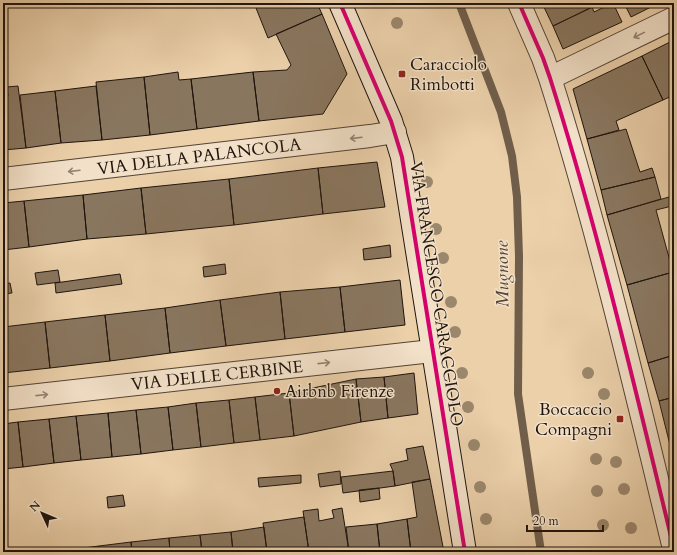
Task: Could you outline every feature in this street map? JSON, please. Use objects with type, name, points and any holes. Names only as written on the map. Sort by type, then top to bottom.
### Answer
[{"type":"street","name":"VIA FRANCESCO CARACCIOLO","points":[[340,3],[395,132],[402,156],[465,552]]},
{"type":"street","points":[[518,3],[543,58],[550,78],[602,258],[674,549]]},
{"type":"street","points":[[550,78],[674,18]]},
{"type":"street","name":"VIA DELLA PALANCOLA","points":[[3,179],[395,132]]},
{"type":"street","name":"VIA DELLE CERBINE","points":[[3,400],[432,351]]},
{"type":"building","points":[[254,3],[317,3],[322,14],[268,38]]},
{"type":"building","points":[[542,3],[601,3],[553,26]]},
{"type":"building","points":[[613,3],[622,22],[563,49],[553,26],[592,7],[594,12]]},
{"type":"building","points":[[624,3],[659,3],[631,17]]},
{"type":"building","points":[[322,14],[347,74],[323,114],[259,121],[253,72],[287,70],[291,65],[276,34]]},
{"type":"building","points":[[674,40],[674,95],[663,100],[642,56]]},
{"type":"building","points":[[642,56],[663,100],[616,121],[619,130],[587,139],[573,89]]},
{"type":"building","points":[[178,72],[179,80],[191,79],[197,129],[150,135],[144,77]]},
{"type":"building","points":[[253,72],[259,121],[197,129],[191,79]]},
{"type":"building","points":[[144,77],[150,135],[102,140],[96,82]]},
{"type":"building","points":[[18,86],[26,148],[3,150],[3,97],[8,96],[7,87]]},
{"type":"building","points":[[96,86],[102,140],[61,143],[55,91]]},
{"type":"building","points":[[55,91],[61,143],[26,148],[20,95]]},
{"type":"building","points":[[626,129],[640,172],[652,168],[655,177],[601,190],[587,139]]},
{"type":"building","points":[[377,162],[385,207],[323,214],[318,168]]},
{"type":"building","points":[[318,168],[323,214],[234,225],[229,179]]},
{"type":"building","points":[[655,177],[661,199],[607,215],[601,190]]},
{"type":"building","points":[[229,179],[234,225],[146,234],[141,188]]},
{"type":"building","points":[[141,188],[146,234],[87,239],[83,195]]},
{"type":"building","points":[[83,195],[87,239],[29,247],[24,201]]},
{"type":"building","points":[[669,197],[672,206],[656,210],[673,272],[627,285],[607,215]]},
{"type":"building","points":[[24,201],[29,247],[3,250],[3,203]]},
{"type":"building","points":[[390,245],[391,257],[364,260],[363,249]]},
{"type":"building","points":[[225,264],[226,274],[204,277],[203,267]]},
{"type":"building","points":[[58,270],[60,282],[37,285],[35,273]]},
{"type":"building","points":[[673,272],[674,355],[648,363],[627,285]]},
{"type":"building","points":[[120,274],[122,284],[56,293],[55,283]]},
{"type":"building","points":[[400,280],[405,325],[345,332],[340,287]]},
{"type":"building","points":[[10,283],[12,293],[3,294],[3,284]]},
{"type":"building","points":[[340,287],[345,332],[285,339],[280,292]]},
{"type":"building","points":[[280,292],[285,339],[226,346],[220,300]]},
{"type":"building","points":[[220,300],[226,346],[170,353],[165,308]]},
{"type":"building","points":[[165,308],[170,353],[110,361],[105,315]]},
{"type":"building","points":[[105,315],[110,361],[50,368],[45,322]]},
{"type":"building","points":[[45,322],[50,368],[3,373],[3,327]]},
{"type":"building","points":[[674,355],[674,397],[659,401],[648,363]]},
{"type":"building","points":[[414,373],[418,414],[388,418],[384,377]]},
{"type":"building","points":[[384,377],[388,418],[361,422],[356,379]]},
{"type":"building","points":[[356,379],[361,422],[294,436],[289,393]]},
{"type":"building","points":[[289,393],[294,436],[260,440],[255,397]]},
{"type":"building","points":[[255,397],[260,440],[234,443],[229,400]]},
{"type":"building","points":[[674,397],[674,439],[669,441],[659,401]]},
{"type":"building","points":[[229,400],[234,443],[201,447],[196,403]]},
{"type":"building","points":[[196,403],[201,447],[173,450],[168,407]]},
{"type":"building","points":[[168,407],[173,450],[141,454],[136,410]]},
{"type":"building","points":[[136,410],[141,454],[112,457],[108,413]]},
{"type":"building","points":[[108,413],[112,457],[81,460],[76,416]]},
{"type":"building","points":[[76,416],[81,460],[54,463],[49,419]]},
{"type":"building","points":[[49,419],[54,463],[23,467],[18,422]]},
{"type":"building","points":[[18,422],[23,467],[3,469],[3,424]]},
{"type":"building","points":[[674,439],[674,457],[669,441]]},
{"type":"building","points":[[423,446],[430,479],[395,486],[393,471],[390,464],[408,460],[406,449]]},
{"type":"building","points":[[340,471],[341,484],[320,487],[318,474]]},
{"type":"building","points":[[393,471],[395,486],[343,493],[341,477]]},
{"type":"building","points":[[301,475],[301,483],[259,487],[258,478]]},
{"type":"building","points":[[430,479],[444,552],[411,552],[407,519],[417,517],[412,482]]},
{"type":"building","points":[[379,488],[380,499],[360,502],[359,490]]},
{"type":"building","points":[[123,495],[125,506],[108,508],[107,497]]},
{"type":"building","points":[[342,508],[349,552],[309,552],[303,511],[318,509],[319,521],[334,518],[332,510]]},
{"type":"building","points":[[304,517],[309,552],[267,552],[263,523]]},
{"type":"building","points":[[407,519],[411,552],[380,552],[377,524]]},
{"type":"building","points":[[377,524],[380,552],[349,552],[346,527]]},
{"type":"building","points":[[264,527],[267,552],[233,552],[231,532]]},
{"type":"building","points":[[231,532],[233,552],[202,552],[200,535]]},
{"type":"building","points":[[200,535],[202,552],[170,552],[169,538]]},
{"type":"building","points":[[169,538],[170,552],[132,552],[131,542]]},
{"type":"building","points":[[131,542],[132,552],[99,552],[99,546]]},
{"type":"building","points":[[99,546],[99,552],[68,552],[68,550]]},
{"type":"waterway","name":"Mugnone","points":[[459,3],[501,112],[512,156],[517,197],[519,256],[518,394],[541,552]]},
{"type":"cycle path","points":[[340,3],[391,121],[402,157],[465,552]]},
{"type":"cycle path","points":[[519,3],[550,78],[585,195],[616,313],[674,549]]},
{"type":"place","name":"Caracciolo Rimbotti","points":[[402,74]]},
{"type":"place","name":"Airbnb Firenze","points":[[277,391]]},
{"type":"place","name":"Boccaccio Compagni","points":[[620,419]]}]
